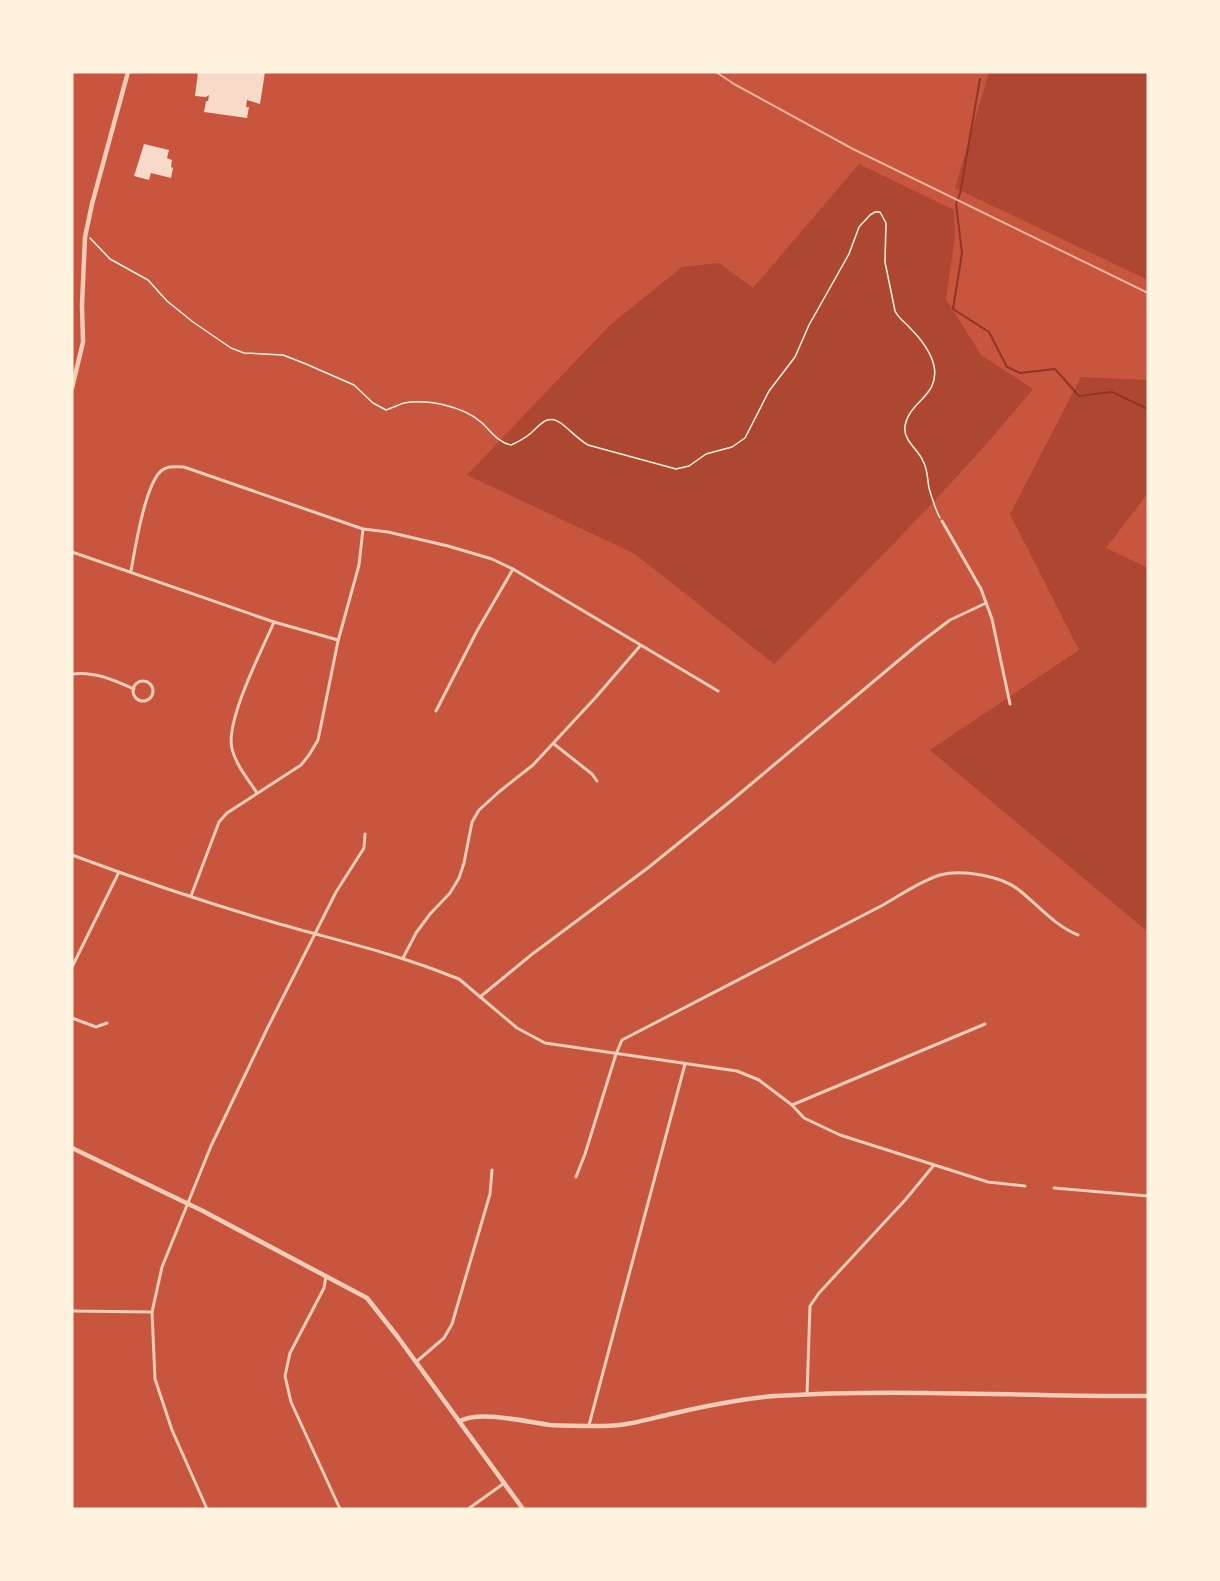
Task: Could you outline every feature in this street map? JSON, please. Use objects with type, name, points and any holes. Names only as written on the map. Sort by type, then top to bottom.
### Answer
[{"type":"street","points":[[72,388],[83,342],[85,237],[128,72]]},
{"type":"street","points":[[131,571],[147,498],[160,471],[171,467],[184,467],[363,529],[388,532],[492,559],[513,569],[718,691]]},
{"type":"street","points":[[942,521],[981,589],[992,619],[1010,704]]},
{"type":"street","points":[[191,896],[219,822],[227,813],[301,765],[318,740],[338,640],[359,565],[363,529]]},
{"type":"street","points":[[72,552],[274,622],[338,640]]},
{"type":"street","points":[[436,711],[477,631],[513,569]]},
{"type":"street","points":[[480,997],[531,955],[649,867],[917,645],[950,620],[986,603]]},
{"type":"street","points":[[257,793],[236,762],[230,736],[241,699],[274,622]]},
{"type":"street","points":[[403,958],[416,933],[459,878],[472,822],[479,810],[533,765],[554,744],[640,646]]},
{"type":"street","points":[[72,674],[83,672],[96,675],[134,689]]},
{"type":"street","points":[[147,682],[152,687],[153,693],[150,699],[141,701],[134,695],[134,689],[137,683],[147,682]]},
{"type":"street","points":[[554,744],[592,774],[597,782]]},
{"type":"street","points":[[207,1509],[172,1430],[155,1379],[153,1312],[162,1267],[187,1203],[252,1059],[336,892],[364,848],[365,834]]},
{"type":"street","points":[[72,855],[191,896],[403,958],[459,979],[517,1028],[545,1043],[726,1068],[759,1080],[792,1105],[804,1118],[840,1135],[988,1182],[1025,1186]]},
{"type":"street","points":[[72,967],[119,872]]},
{"type":"street","points":[[576,1177],[619,1045],[626,1038],[914,887],[943,874],[994,877],[1010,882],[1056,923],[1078,934]]},
{"type":"street","points":[[72,1018],[96,1027],[107,1023]]},
{"type":"street","points":[[792,1105],[985,1024]]},
{"type":"street","points":[[589,1425],[685,1064]]},
{"type":"street","points":[[72,1148],[187,1203],[367,1298],[522,1509]]},
{"type":"street","points":[[807,1395],[810,1306],[819,1293],[906,1199],[934,1165]]},
{"type":"street","points":[[416,1362],[444,1338],[452,1324],[490,1194],[492,1170]]},
{"type":"street","points":[[1054,1188],[1148,1196]]},
{"type":"street","points":[[326,1276],[324,1288],[290,1353],[285,1376],[291,1402],[340,1509]]},
{"type":"street","points":[[72,1311],[153,1312]]},
{"type":"street","points":[[460,1422],[467,1418],[483,1417],[551,1425],[627,1424],[712,1405],[772,1396],[939,1393],[1066,1397],[1148,1396]]},
{"type":"street","points":[[468,1509],[504,1483]]},
{"type":"path","points":[[93,240],[110,259],[148,280],[167,301],[231,348],[244,353],[283,355],[306,364],[354,385],[373,403],[386,410],[411,402],[442,405],[477,419],[502,442],[510,445],[530,434],[542,421],[552,419],[561,423],[588,445],[676,469],[689,466],[706,454],[732,447],[745,438],[769,391],[795,357],[809,325],[849,254],[859,227],[870,215],[880,212],[886,223],[885,262],[898,317],[922,342],[934,367],[930,392],[910,413],[905,433],[928,471],[929,488],[936,511],[942,521]]},
{"type":"shaded area","points":[[989,72],[1148,72],[1148,280],[955,188]]},
{"type":"shaded area","points":[[859,164],[954,210],[955,236],[946,299],[981,355],[1033,389],[939,496],[774,664],[635,554],[467,475],[610,325],[682,267],[719,263],[753,288]]},
{"type":"shaded area","points":[[1081,377],[1148,380],[1148,493],[1106,548],[1148,568],[1148,932],[930,750],[1079,650],[1010,514]]},
{"type":"building","points":[[198,72],[265,72],[260,104],[247,100],[246,107],[249,107],[247,118],[204,112],[209,95],[195,96]]},
{"type":"building","points":[[144,144],[169,150],[167,158],[172,160],[171,167],[173,168],[171,178],[151,173],[149,180],[134,176]]},
{"type":"waterway","points":[[980,79],[960,194],[956,204],[962,253],[953,309],[989,332],[1007,367],[1020,373],[1055,369],[1079,396],[1112,392],[1148,409]]},
{"type":"railway","points":[[716,72],[853,149],[1148,293]]}]
